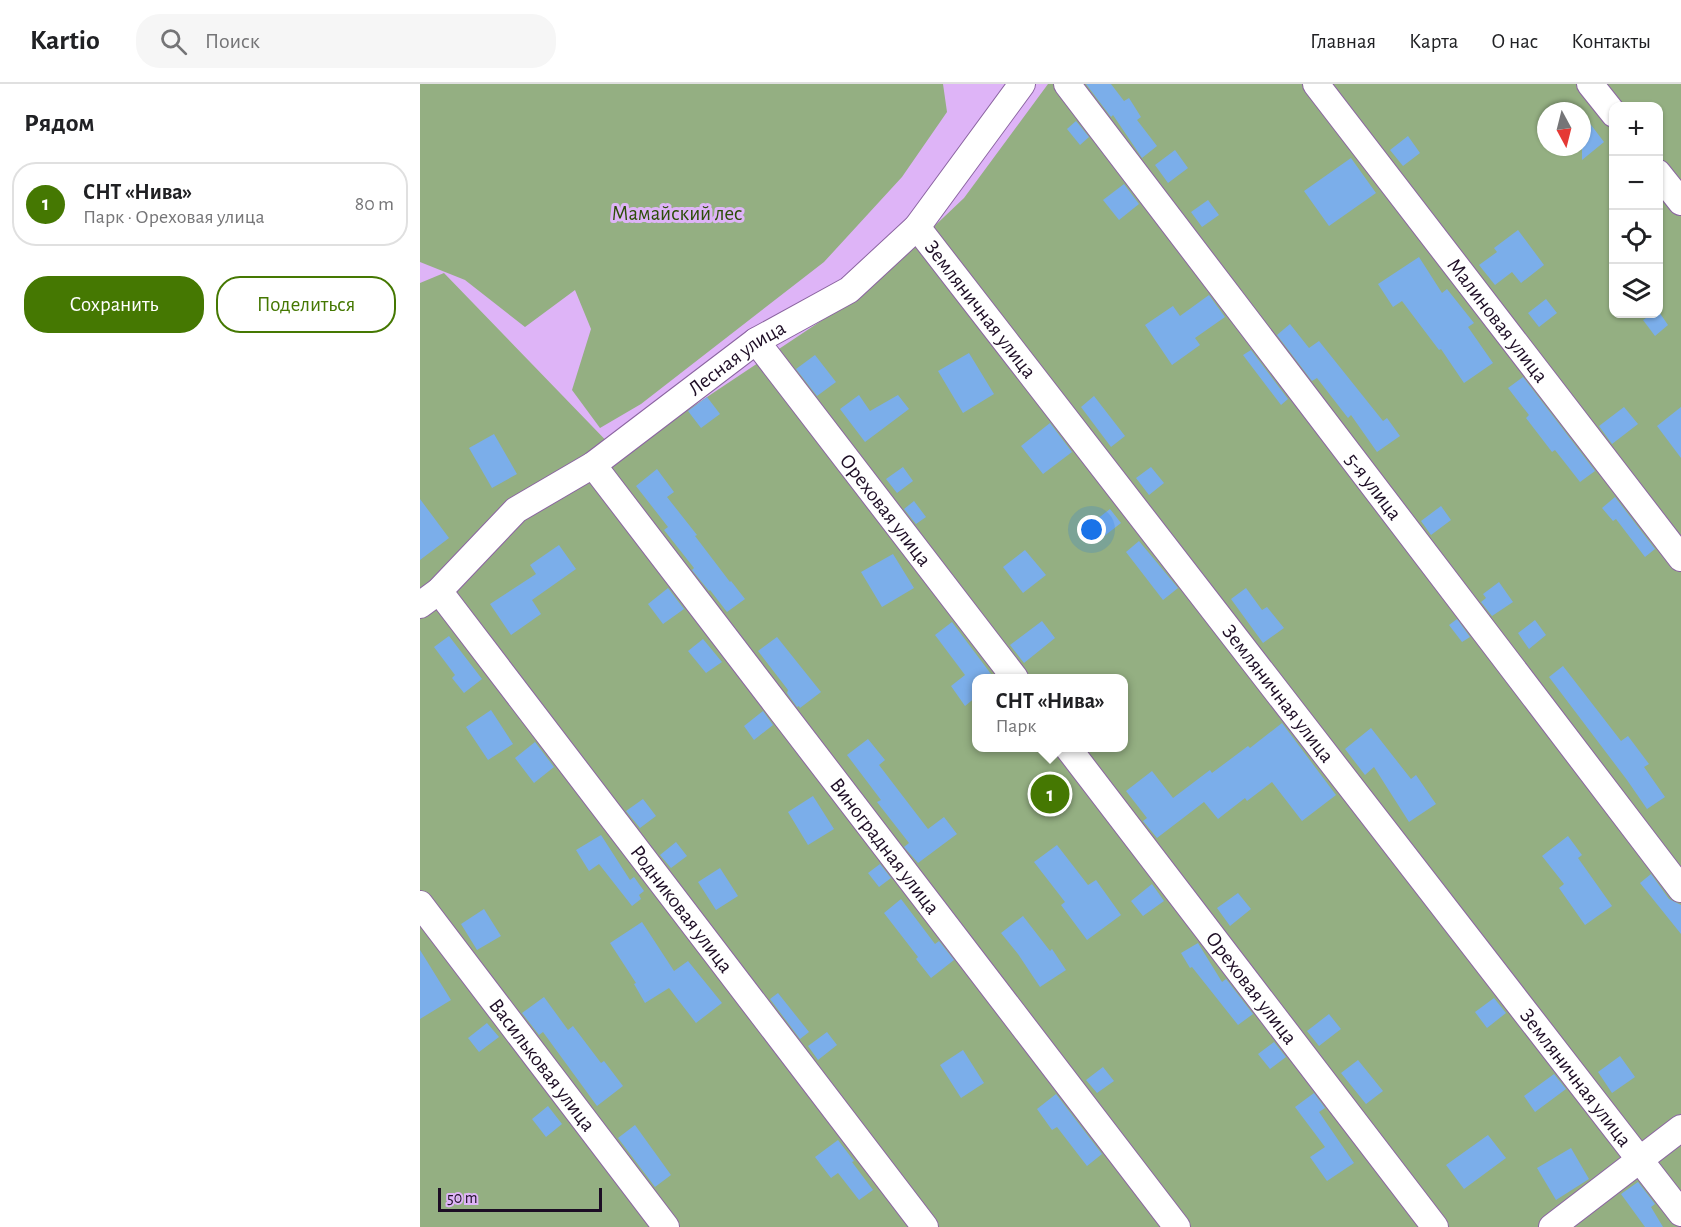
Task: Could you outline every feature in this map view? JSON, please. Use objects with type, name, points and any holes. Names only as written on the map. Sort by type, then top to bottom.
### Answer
[{"type":"street","name":"Лесная улица","points":[[430,598],[516,510],[593,465],[756,341],[849,290],[917,227],[1022,84]]},
{"type":"street","name":"5-я улица","points":[[1067,84],[1681,889]]},
{"type":"street","name":"Малиновая улица","points":[[1316,84],[1681,558]]},
{"type":"street","points":[[1590,84],[1609,108]]},
{"type":"street","points":[[1663,178],[1681,202]]},
{"type":"street","name":"Земляничная улица","points":[[917,227],[1681,1213]]},
{"type":"street","name":"Ореховая улица","points":[[756,341],[1012,674]]},
{"type":"street","name":"Виноградная улица","points":[[593,465],[1178,1227]]},
{"type":"street","name":"Родниковая улица","points":[[430,598],[925,1227]]},
{"type":"street","name":"Ореховая улица","points":[[1072,752],[1436,1227]]},
{"type":"street","name":"Васильковая улица","points":[[420,904],[666,1227]]},
{"type":"street","points":[[1552,1227],[1681,1128]]},
{"type":"green space","name":"Мамайский лес","points":[[420,84],[943,84],[947,112],[902,177],[824,262],[641,404],[600,428],[572,390],[591,329],[575,290],[525,327],[465,280],[420,262]]},
{"type":"green space","points":[[1048,84],[1681,84],[1681,1227],[420,1227],[420,283],[444,273],[620,455],[866,291],[964,198]]},
{"type":"building","points":[[1086,84],[1111,84],[1124,101],[1129,98],[1141,117],[1137,120],[1157,146],[1142,158],[1113,115],[1111,117]]},
{"type":"building","points":[[1076,121],[1089,137],[1080,145],[1067,129]]},
{"type":"building","points":[[1591,125],[1604,142],[1591,153]]},
{"type":"building","points":[[1408,136],[1420,153],[1403,166],[1390,150]]},
{"type":"building","points":[[1175,150],[1188,168],[1168,183],[1155,165]]},
{"type":"building","points":[[1351,158],[1376,193],[1329,226],[1304,191]]},
{"type":"building","points":[[1124,184],[1139,204],[1119,220],[1103,200]]},
{"type":"building","points":[[1208,200],[1219,215],[1202,227],[1191,212]]},
{"type":"building","points":[[1518,230],[1544,265],[1521,283],[1512,272],[1495,285],[1479,265],[1497,252],[1494,248]]},
{"type":"building","points":[[1419,257],[1442,293],[1447,289],[1474,323],[1468,327],[1493,363],[1464,383],[1441,349],[1439,350],[1402,301],[1393,307],[1378,284]]},
{"type":"building","points":[[1209,295],[1225,317],[1195,338],[1200,345],[1172,365],[1145,325],[1173,306],[1180,316]]},
{"type":"building","points":[[1546,299],[1557,313],[1539,327],[1528,313]]},
{"type":"building","points":[[1663,318],[1668,325],[1655,336],[1643,320]]},
{"type":"building","points":[[1290,324],[1309,348],[1319,341],[1383,421],[1387,418],[1400,436],[1377,452],[1351,415],[1348,418],[1317,378],[1312,381],[1277,335]]},
{"type":"building","points":[[1251,350],[1288,399],[1281,405],[1243,355]]},
{"type":"building","points":[[969,353],[994,394],[963,413],[938,371]]},
{"type":"building","points":[[815,355],[836,382],[817,396],[796,369]]},
{"type":"building","points":[[1523,377],[1595,471],[1580,482],[1555,450],[1552,452],[1526,418],[1529,415],[1508,388]]},
{"type":"building","points":[[859,395],[870,411],[898,395],[909,409],[865,442],[840,409]]},
{"type":"building","points":[[1094,396],[1125,436],[1111,447],[1081,407]]},
{"type":"building","points":[[707,397],[720,414],[701,428],[688,411]]},
{"type":"building","points":[[1624,407],[1638,424],[1612,444],[1599,426]]},
{"type":"building","points":[[1681,407],[1681,458],[1657,426]]},
{"type":"building","points":[[1050,423],[1072,452],[1043,474],[1021,446]]},
{"type":"building","points":[[494,434],[517,474],[492,488],[469,448]]},
{"type":"building","points":[[903,467],[913,481],[897,493],[886,479]]},
{"type":"building","points":[[1151,467],[1164,483],[1149,495],[1136,478]]},
{"type":"building","points":[[657,469],[674,492],[667,497],[745,599],[727,612],[692,570],[694,568],[664,530],[668,527],[636,486]]},
{"type":"building","points":[[1615,497],[1655,549],[1645,557],[1616,519],[1613,521],[1602,508]]},
{"type":"building","points":[[420,499],[449,538],[420,560]]},
{"type":"building","points":[[914,501],[926,517],[916,524],[904,509]]},
{"type":"building","points":[[1441,506],[1451,520],[1431,535],[1421,521]]},
{"type":"building","points":[[1110,509],[1121,523],[1103,537],[1092,523]]},
{"type":"building","points":[[1139,541],[1178,588],[1163,600],[1126,552]]},
{"type":"building","points":[[559,545],[576,569],[532,600],[541,614],[511,635],[490,604],[536,574],[530,565]]},
{"type":"building","points":[[1025,550],[1046,575],[1023,593],[1003,567]]},
{"type":"building","points":[[893,554],[914,588],[882,607],[861,572]]},
{"type":"building","points":[[1499,582],[1513,602],[1492,616],[1481,602],[1486,598],[1483,594]]},
{"type":"building","points":[[668,588],[684,609],[663,624],[648,604]]},
{"type":"building","points":[[1246,588],[1262,610],[1267,607],[1284,628],[1263,643],[1231,599]]},
{"type":"building","points":[[1457,619],[1470,637],[1462,642],[1449,625]]},
{"type":"building","points":[[1535,620],[1546,635],[1529,649],[1518,633]]},
{"type":"building","points":[[1042,621],[1055,638],[1024,663],[1010,645]]},
{"type":"building","points":[[952,622],[991,674],[972,674],[972,700],[965,706],[951,686],[965,675],[935,635]]},
{"type":"building","points":[[449,636],[482,679],[464,693],[452,678],[455,675],[434,647]]},
{"type":"building","points":[[777,637],[821,692],[800,708],[797,707],[787,693],[788,690],[758,651]]},
{"type":"building","points":[[703,639],[722,662],[706,673],[688,651]]},
{"type":"building","points":[[1563,666],[1621,741],[1628,736],[1649,764],[1644,767],[1665,797],[1647,809],[1549,677]]},
{"type":"building","points":[[491,710],[513,744],[488,760],[466,727]]},
{"type":"building","points":[[763,711],[773,725],[754,740],[744,726]]},
{"type":"building","points":[[1282,723],[1336,795],[1302,821],[1272,782],[1247,801],[1245,798],[1218,819],[1204,802],[1157,838],[1143,821],[1147,818],[1126,791],[1152,771],[1173,798],[1210,770],[1212,773],[1248,746],[1250,748]]},
{"type":"building","points":[[1371,728],[1411,779],[1416,775],[1436,804],[1409,822],[1374,767],[1365,775],[1345,749]]},
{"type":"building","points":[[868,739],[885,760],[879,765],[928,829],[944,817],[957,834],[918,863],[904,847],[909,843],[877,802],[881,800],[847,755]]},
{"type":"building","points":[[535,742],[554,767],[534,783],[515,758]]},
{"type":"building","points":[[813,796],[834,829],[808,845],[788,812]]},
{"type":"building","points":[[643,799],[656,816],[640,828],[626,811]]},
{"type":"building","points":[[601,835],[630,880],[634,877],[644,891],[639,895],[641,899],[632,906],[599,864],[589,871],[576,850]]},
{"type":"building","points":[[1568,836],[1582,855],[1578,858],[1612,906],[1585,925],[1559,888],[1564,884],[1542,856]]},
{"type":"building","points":[[676,842],[687,856],[671,868],[660,855]]},
{"type":"building","points":[[1057,845],[1088,885],[1096,880],[1121,915],[1087,940],[1061,905],[1065,902],[1034,862]]},
{"type":"building","points":[[880,864],[891,878],[879,887],[868,873]]},
{"type":"building","points":[[720,868],[738,896],[716,910],[698,882]]},
{"type":"building","points":[[1651,874],[1669,899],[1681,905],[1681,934],[1640,883]]},
{"type":"building","points":[[1152,884],[1164,901],[1143,916],[1131,901]]},
{"type":"building","points":[[1238,893],[1251,909],[1230,926],[1217,908]]},
{"type":"building","points":[[901,899],[935,944],[939,941],[954,960],[931,978],[884,913]]},
{"type":"building","points":[[484,909],[501,936],[477,950],[461,924]]},
{"type":"building","points":[[1023,916],[1050,951],[1052,949],[1066,970],[1040,987],[1001,933]]},
{"type":"building","points":[[642,922],[674,971],[688,961],[722,1003],[696,1023],[669,988],[645,1003],[634,984],[636,983],[610,943]]},
{"type":"building","points":[[1198,943],[1222,982],[1226,979],[1253,1014],[1238,1025],[1192,967],[1190,968],[1181,953]]},
{"type":"building","points":[[420,950],[451,1000],[420,1019]]},
{"type":"building","points":[[778,993],[809,1032],[800,1039],[770,999]]},
{"type":"building","points":[[544,997],[568,1030],[573,1026],[601,1063],[604,1061],[623,1086],[597,1106],[543,1032],[539,1035],[522,1013]]},
{"type":"building","points":[[1494,998],[1506,1013],[1487,1028],[1475,1012]]},
{"type":"building","points":[[1329,1014],[1341,1029],[1319,1046],[1307,1031]]},
{"type":"building","points":[[487,1023],[499,1037],[479,1052],[468,1038]]},
{"type":"building","points":[[827,1032],[837,1045],[818,1060],[808,1046]]},
{"type":"building","points":[[1274,1042],[1286,1057],[1270,1069],[1258,1054]]},
{"type":"building","points":[[963,1050],[984,1083],[961,1098],[940,1065]]},
{"type":"building","points":[[1620,1056],[1635,1077],[1612,1093],[1598,1072]]},
{"type":"building","points":[[1358,1060],[1383,1091],[1366,1104],[1341,1073]]},
{"type":"building","points":[[1103,1067],[1114,1081],[1097,1093],[1086,1080]]},
{"type":"building","points":[[1554,1074],[1566,1089],[1535,1112],[1524,1096]]},
{"type":"building","points":[[1314,1093],[1325,1108],[1319,1112],[1354,1163],[1327,1181],[1310,1157],[1325,1147],[1295,1107]]},
{"type":"building","points":[[1056,1094],[1102,1154],[1087,1166],[1057,1127],[1052,1130],[1037,1109]]},
{"type":"building","points":[[548,1106],[562,1124],[546,1137],[532,1119]]},
{"type":"building","points":[[635,1125],[671,1175],[655,1187],[618,1138]]},
{"type":"building","points":[[1488,1135],[1506,1158],[1464,1189],[1446,1165]]},
{"type":"building","points":[[838,1140],[873,1190],[859,1200],[838,1173],[831,1178],[815,1157]]},
{"type":"building","points":[[1571,1148],[1589,1179],[1556,1200],[1537,1168]]},
{"type":"building","points":[[1638,1182],[1655,1204],[1651,1207],[1663,1227],[1645,1227],[1621,1194]]},
{"type":"place","name":"СНТ «Нива»","points":[[1050,794]]}]
